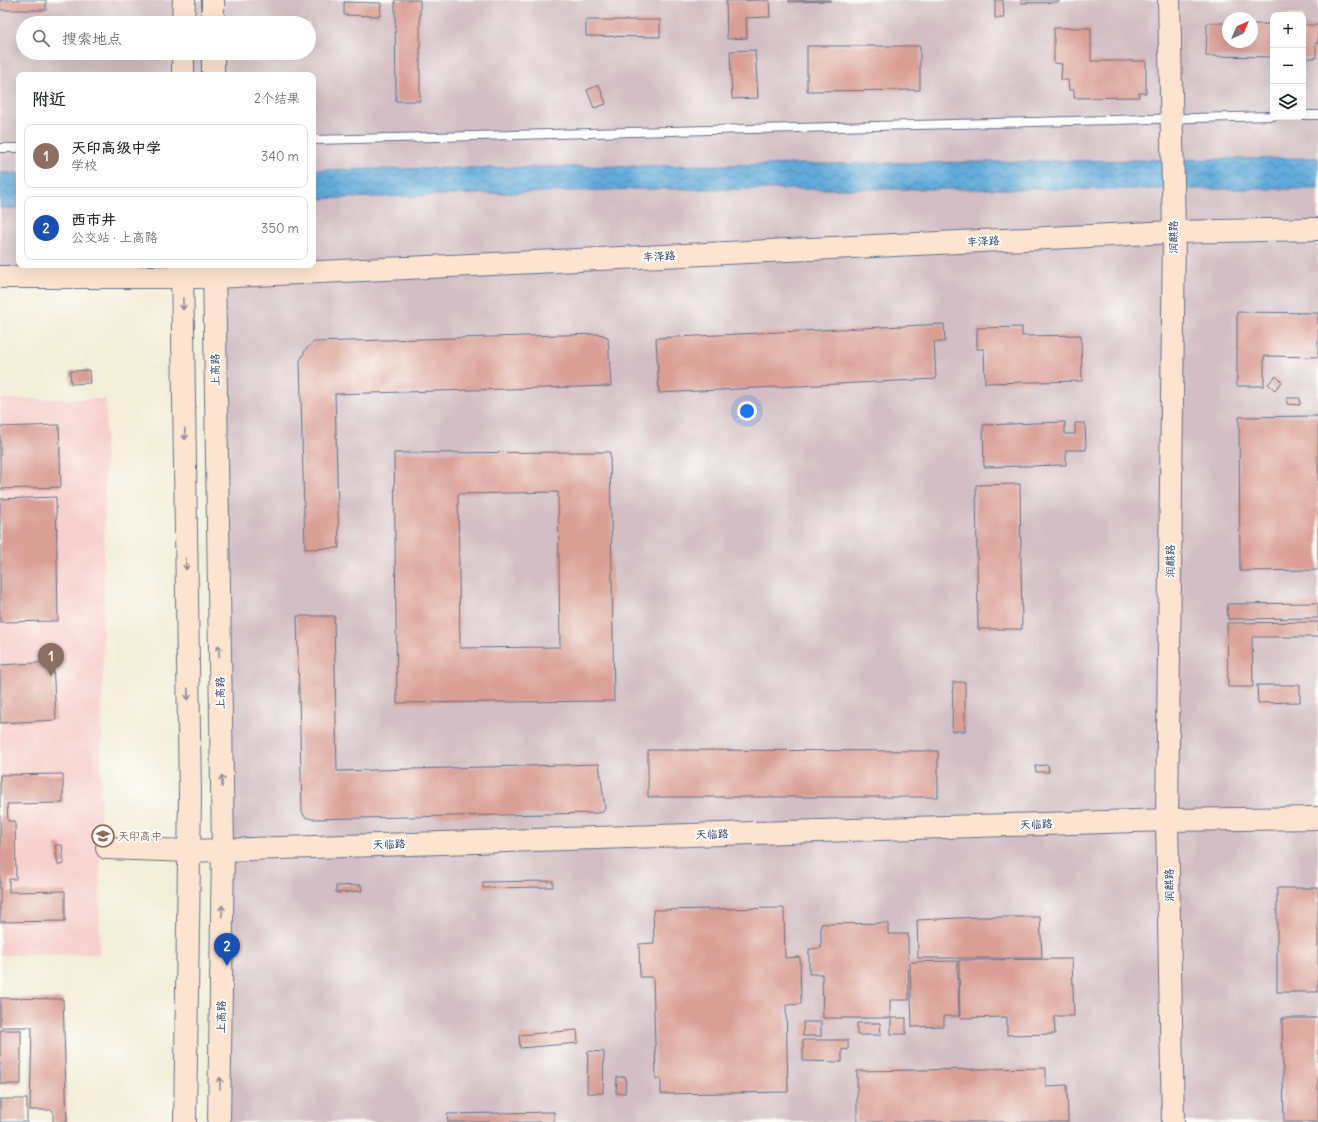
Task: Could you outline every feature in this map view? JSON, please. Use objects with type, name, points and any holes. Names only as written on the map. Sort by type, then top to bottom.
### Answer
[{"type":"main road","points":[[183,16],[184,0]]},
{"type":"main road","points":[[213,0],[213,16]]},
{"type":"main road","name":"润麒路","points":[[1169,0],[1174,232],[1167,820],[1173,1122]]},
{"type":"main road","points":[[183,60],[183,72]]},
{"type":"main road","points":[[213,60],[213,72]]},
{"type":"main road","name":"丰泽路","points":[[316,267],[1174,232],[1318,229]]},
{"type":"main road","name":"丰泽路","points":[[0,277],[288,268]]},
{"type":"main road","points":[[182,271],[190,796],[185,1122]]},
{"type":"main road","name":"上高路","points":[[214,271],[223,849],[220,1122]]},
{"type":"main road","name":"天临路","points":[[107,848],[189,851],[1167,820],[1318,818]]},
{"type":"lane","points":[[1306,116],[1318,115]]},
{"type":"lane","points":[[316,140],[1270,116]]},
{"type":"lane","points":[[0,148],[16,148]]},
{"type":"shaded area","points":[[0,0],[1318,0],[1318,1122],[219,1122],[214,277],[0,277]]},
{"type":"shaded area","points":[[0,399],[106,399],[99,954],[0,955]]},
{"type":"water","points":[[1318,158],[1318,189],[637,189],[316,199],[316,170]]},
{"type":"water","points":[[0,173],[16,173],[16,208],[0,208]]},
{"type":"building","points":[[0,0],[46,0],[46,10],[0,10]]},
{"type":"building","points":[[395,0],[420,0],[420,101],[396,101]]},
{"type":"building","points":[[769,0],[770,17],[746,18],[747,38],[727,39],[726,1]]},
{"type":"building","points":[[789,0],[831,0],[831,1],[789,2]]},
{"type":"building","points":[[995,0],[1003,0],[1004,18],[995,18]]},
{"type":"building","points":[[1021,0],[1059,0],[1059,2],[1021,3]]},
{"type":"building","points":[[344,2],[381,3],[380,16],[344,15]]},
{"type":"building","points":[[586,20],[660,20],[660,37],[586,36]]},
{"type":"building","points":[[1207,23],[1222,23],[1222,48],[1258,48],[1258,24],[1270,24],[1270,57],[1206,56]]},
{"type":"building","points":[[1306,25],[1318,25],[1316,58],[1306,58]]},
{"type":"building","points":[[1054,28],[1091,28],[1091,61],[1146,61],[1146,93],[1139,93],[1139,97],[1074,98],[1074,90],[1069,90],[1068,80],[1061,80],[1062,64],[1054,63]]},
{"type":"building","points":[[807,46],[920,46],[920,90],[807,91]]},
{"type":"building","points":[[755,50],[758,98],[732,99],[730,51]]},
{"type":"building","points":[[599,85],[606,104],[594,108],[587,90]]},
{"type":"building","points":[[1237,312],[1318,313],[1318,357],[1264,356],[1264,386],[1237,386]]},
{"type":"building","points":[[944,324],[945,342],[934,342],[936,379],[659,393],[656,338]]},
{"type":"building","points":[[1022,327],[1022,336],[1081,335],[1082,381],[985,383],[984,349],[977,349],[977,328]]},
{"type":"building","points":[[599,334],[608,337],[611,386],[335,394],[339,548],[305,549],[300,361],[306,349],[314,342]]},
{"type":"building","points":[[89,370],[90,383],[71,384],[70,371]]},
{"type":"building","points":[[1276,376],[1282,382],[1275,390],[1268,384]]},
{"type":"building","points":[[1287,398],[1300,398],[1300,405],[1287,404]]},
{"type":"building","points":[[1318,416],[1318,570],[1240,571],[1239,417]]},
{"type":"building","points":[[1065,422],[1065,434],[1075,434],[1075,423],[1085,423],[1086,450],[1066,450],[1066,465],[984,467],[983,425]]},
{"type":"building","points":[[59,425],[61,487],[0,489],[0,427]]},
{"type":"building","points":[[610,452],[614,701],[397,703],[394,453]],"holes":[[[558,492],[560,647],[460,648],[458,494]]]},
{"type":"building","points":[[1020,484],[1022,629],[978,629],[976,485]]},
{"type":"building","points":[[56,497],[58,621],[0,622],[0,499]]},
{"type":"building","points":[[1318,603],[1318,618],[1228,619],[1227,604]]},
{"type":"building","points":[[297,616],[334,616],[337,771],[599,764],[605,808],[603,812],[312,819],[305,817],[302,812]]},
{"type":"building","points":[[1318,622],[1318,637],[1252,637],[1253,687],[1228,687],[1227,623]]},
{"type":"building","points":[[53,662],[56,720],[0,723],[0,665]]},
{"type":"building","points":[[953,682],[965,682],[965,731],[952,731]]},
{"type":"building","points":[[1257,685],[1300,685],[1300,702],[1258,703]]},
{"type":"building","points":[[648,750],[938,751],[938,797],[648,797]]},
{"type":"building","points":[[1048,765],[1049,772],[1036,772],[1035,766]]},
{"type":"building","points":[[63,774],[63,803],[7,804],[8,821],[15,821],[16,879],[9,879],[9,892],[65,891],[65,921],[0,922],[0,775]]},
{"type":"building","points":[[55,845],[62,845],[64,864],[58,865]]},
{"type":"building","points":[[553,881],[553,887],[483,888],[483,882]]},
{"type":"building","points":[[361,885],[362,891],[336,893],[336,886]]},
{"type":"building","points":[[1277,888],[1318,888],[1318,992],[1277,992]]},
{"type":"building","points":[[784,908],[785,958],[800,957],[801,1004],[786,1005],[788,1092],[661,1094],[661,1079],[656,1079],[653,977],[640,977],[639,944],[654,943],[653,910]]},
{"type":"building","points":[[981,917],[1040,917],[1042,958],[918,958],[917,920]]},
{"type":"building","points":[[888,923],[888,934],[908,934],[909,1000],[890,1000],[890,1018],[823,1018],[822,974],[809,974],[809,949],[821,948],[821,924]]},
{"type":"building","points":[[1072,959],[1074,1016],[1054,1016],[1055,1034],[1007,1035],[1007,1017],[960,1018],[959,960]]},
{"type":"building","points":[[957,961],[959,1016],[944,1016],[944,1026],[912,1027],[910,962]]},
{"type":"building","points":[[0,998],[63,999],[67,1122],[53,1122],[53,1110],[30,1110],[32,1027],[0,1027]]},
{"type":"building","points":[[891,1018],[906,1018],[906,1034],[891,1034]]},
{"type":"building","points":[[1282,1018],[1318,1018],[1318,1122],[1284,1122]]},
{"type":"building","points":[[803,1022],[821,1022],[821,1036],[803,1036]]},
{"type":"building","points":[[857,1023],[880,1023],[881,1035],[857,1035]]},
{"type":"building","points":[[0,1030],[21,1030],[21,1084],[0,1084]]},
{"type":"building","points":[[577,1030],[578,1043],[520,1048],[519,1035]]},
{"type":"building","points":[[803,1040],[848,1040],[848,1050],[842,1049],[842,1062],[803,1061]]},
{"type":"building","points":[[588,1051],[604,1052],[603,1093],[587,1093]]},
{"type":"building","points":[[1046,1068],[1046,1086],[1067,1085],[1068,1122],[857,1122],[857,1071]]},
{"type":"building","points":[[617,1077],[626,1077],[625,1093],[616,1093]]},
{"type":"building","points":[[0,1099],[27,1099],[27,1122],[0,1122]]},
{"type":"building","points":[[554,1112],[554,1122],[448,1122],[447,1114]]},
{"type":"place","name":"天印高级中学","points":[[51,676]]},
{"type":"place","name":"天印高中","points":[[103,836]]},
{"type":"place","name":"西市井","points":[[227,966]]}]
